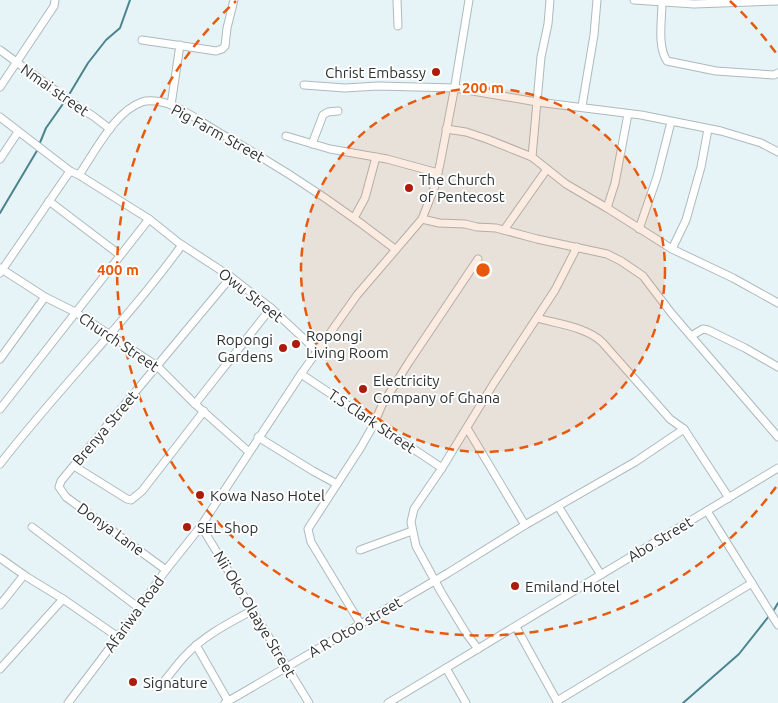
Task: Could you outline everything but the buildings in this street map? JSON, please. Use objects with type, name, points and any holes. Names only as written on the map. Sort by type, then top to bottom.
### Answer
[{"type":"street","points":[[0,86],[54,6],[56,0]]},
{"type":"street","points":[[142,40],[216,51],[222,49],[225,46],[234,0]]},
{"type":"street","points":[[397,0],[398,26]]},
{"type":"street","name":"Afariwa Road","points":[[68,703],[166,570],[201,526],[248,452],[357,295],[422,219],[438,173],[455,88],[469,0]]},
{"type":"street","points":[[532,157],[541,57],[548,24],[550,0]]},
{"type":"street","points":[[582,106],[594,35],[597,0]]},
{"type":"street","points":[[634,0],[694,4],[778,1]]},
{"type":"street","points":[[660,1],[661,42],[667,61],[716,71],[774,75],[778,73]]},
{"type":"street","points":[[172,105],[180,45]]},
{"type":"street","name":"Nmai street","points":[[0,50],[71,102],[94,116],[110,130]]},
{"type":"street","points":[[304,85],[345,88],[378,86],[455,88],[537,102],[582,106],[708,128],[743,136],[778,152]]},
{"type":"street","name":"Pig Farm Street","points":[[79,175],[122,113],[133,105],[145,101],[156,101],[172,105],[320,193],[395,249]]},
{"type":"street","points":[[312,144],[323,115],[328,112],[338,111]]},
{"type":"street","points":[[607,208],[615,183],[628,114]]},
{"type":"street","points":[[0,117],[70,171],[148,218],[182,245],[109,336],[25,432],[0,464]]},
{"type":"street","points":[[639,229],[657,177],[671,122]]},
{"type":"street","points":[[672,249],[684,226],[691,205],[708,128]]},
{"type":"street","points":[[446,129],[466,132],[488,139],[532,157],[566,184],[672,249],[733,278],[778,303]]},
{"type":"street","points":[[0,159],[18,132]]},
{"type":"street","points":[[286,136],[352,154],[387,159],[438,173]]},
{"type":"street","points":[[354,218],[365,198],[376,157]]},
{"type":"street","points":[[504,230],[547,169]]},
{"type":"street","points":[[1,270],[70,171]]},
{"type":"street","points":[[49,201],[120,255]]},
{"type":"street","points":[[0,409],[148,218]]},
{"type":"street","points":[[422,219],[439,223],[465,224],[504,230],[607,254],[643,276],[672,314],[778,438]]},
{"type":"street","name":"Owu Street","points":[[182,245],[231,277],[271,308],[317,351]]},
{"type":"street","points":[[478,649],[466,634],[434,581],[416,546],[411,522],[414,510],[555,290],[577,247]]},
{"type":"street","points":[[360,623],[311,542],[308,529],[374,424],[382,405],[409,362],[478,259]]},
{"type":"street","name":"Church Street","points":[[1,270],[45,297],[75,312],[157,366],[195,404],[248,452]]},
{"type":"street","name":"Brenya Street","points":[[59,487],[61,481],[231,277]]},
{"type":"street","points":[[0,358],[45,297]]},
{"type":"street","points":[[195,404],[271,308]]},
{"type":"street","points":[[537,318],[585,332],[598,338],[670,419],[684,429],[728,498]]},
{"type":"street","points":[[691,336],[703,329],[708,330],[778,366]]},
{"type":"street","name":"T.S Clark Street","points":[[301,374],[442,468]]},
{"type":"street","points":[[74,466],[127,500],[130,500],[142,491],[204,412]]},
{"type":"street","points":[[466,428],[525,525]]},
{"type":"street","name":"A R Otoo street","points":[[227,702],[635,462],[684,429]]},
{"type":"street","points":[[258,438],[336,484]]},
{"type":"street","name":"Abo Street","points":[[388,703],[778,468]]},
{"type":"street","name":"Donya Lane","points":[[59,487],[66,497],[166,570]]},
{"type":"street","points":[[558,506],[601,575]]},
{"type":"street","points":[[706,512],[778,625]]},
{"type":"street","name":"Nii Oko Olaaye Street","points":[[201,526],[309,703]]},
{"type":"street","points":[[32,527],[139,608]]},
{"type":"street","points":[[360,550],[412,531]]},
{"type":"street","points":[[0,558],[118,637]]},
{"type":"street","points":[[0,605],[24,575]]},
{"type":"street","points":[[516,627],[557,702],[752,583]]},
{"type":"street","points":[[0,669],[63,599]]},
{"type":"street","points":[[165,680],[184,656],[196,645],[219,629],[253,610]]},
{"type":"street","points":[[196,645],[227,702]]},
{"type":"street","points":[[446,668],[466,703]]},
{"type":"waterway","points":[[70,93],[88,63],[106,40],[120,28],[130,0]]},
{"type":"waterway","points":[[39,145],[46,128],[65,101]]},
{"type":"waterway","points":[[0,213],[38,149]]},
{"type":"waterway","points":[[772,613],[778,603]]},
{"type":"waterway","points":[[683,703],[739,654],[769,616]]},
{"type":"place","name":"Christ Embassy","points":[[436,72]]},
{"type":"place","name":"The Church of Pentecost","points":[[409,188]]},
{"type":"place","name":"Ropongi Living Room","points":[[296,344]]},
{"type":"place","name":"Ropongi Gardens","points":[[283,348]]},
{"type":"place","name":"Electricity Company of Ghana","points":[[363,389]]},
{"type":"place","name":"Kowa Naso Hotel","points":[[200,495]]},
{"type":"place","name":"SEL Shop","points":[[187,527]]},
{"type":"place","name":"Emiland Hotel","points":[[515,586]]},
{"type":"place","name":"Signature","points":[[133,682]]}]
